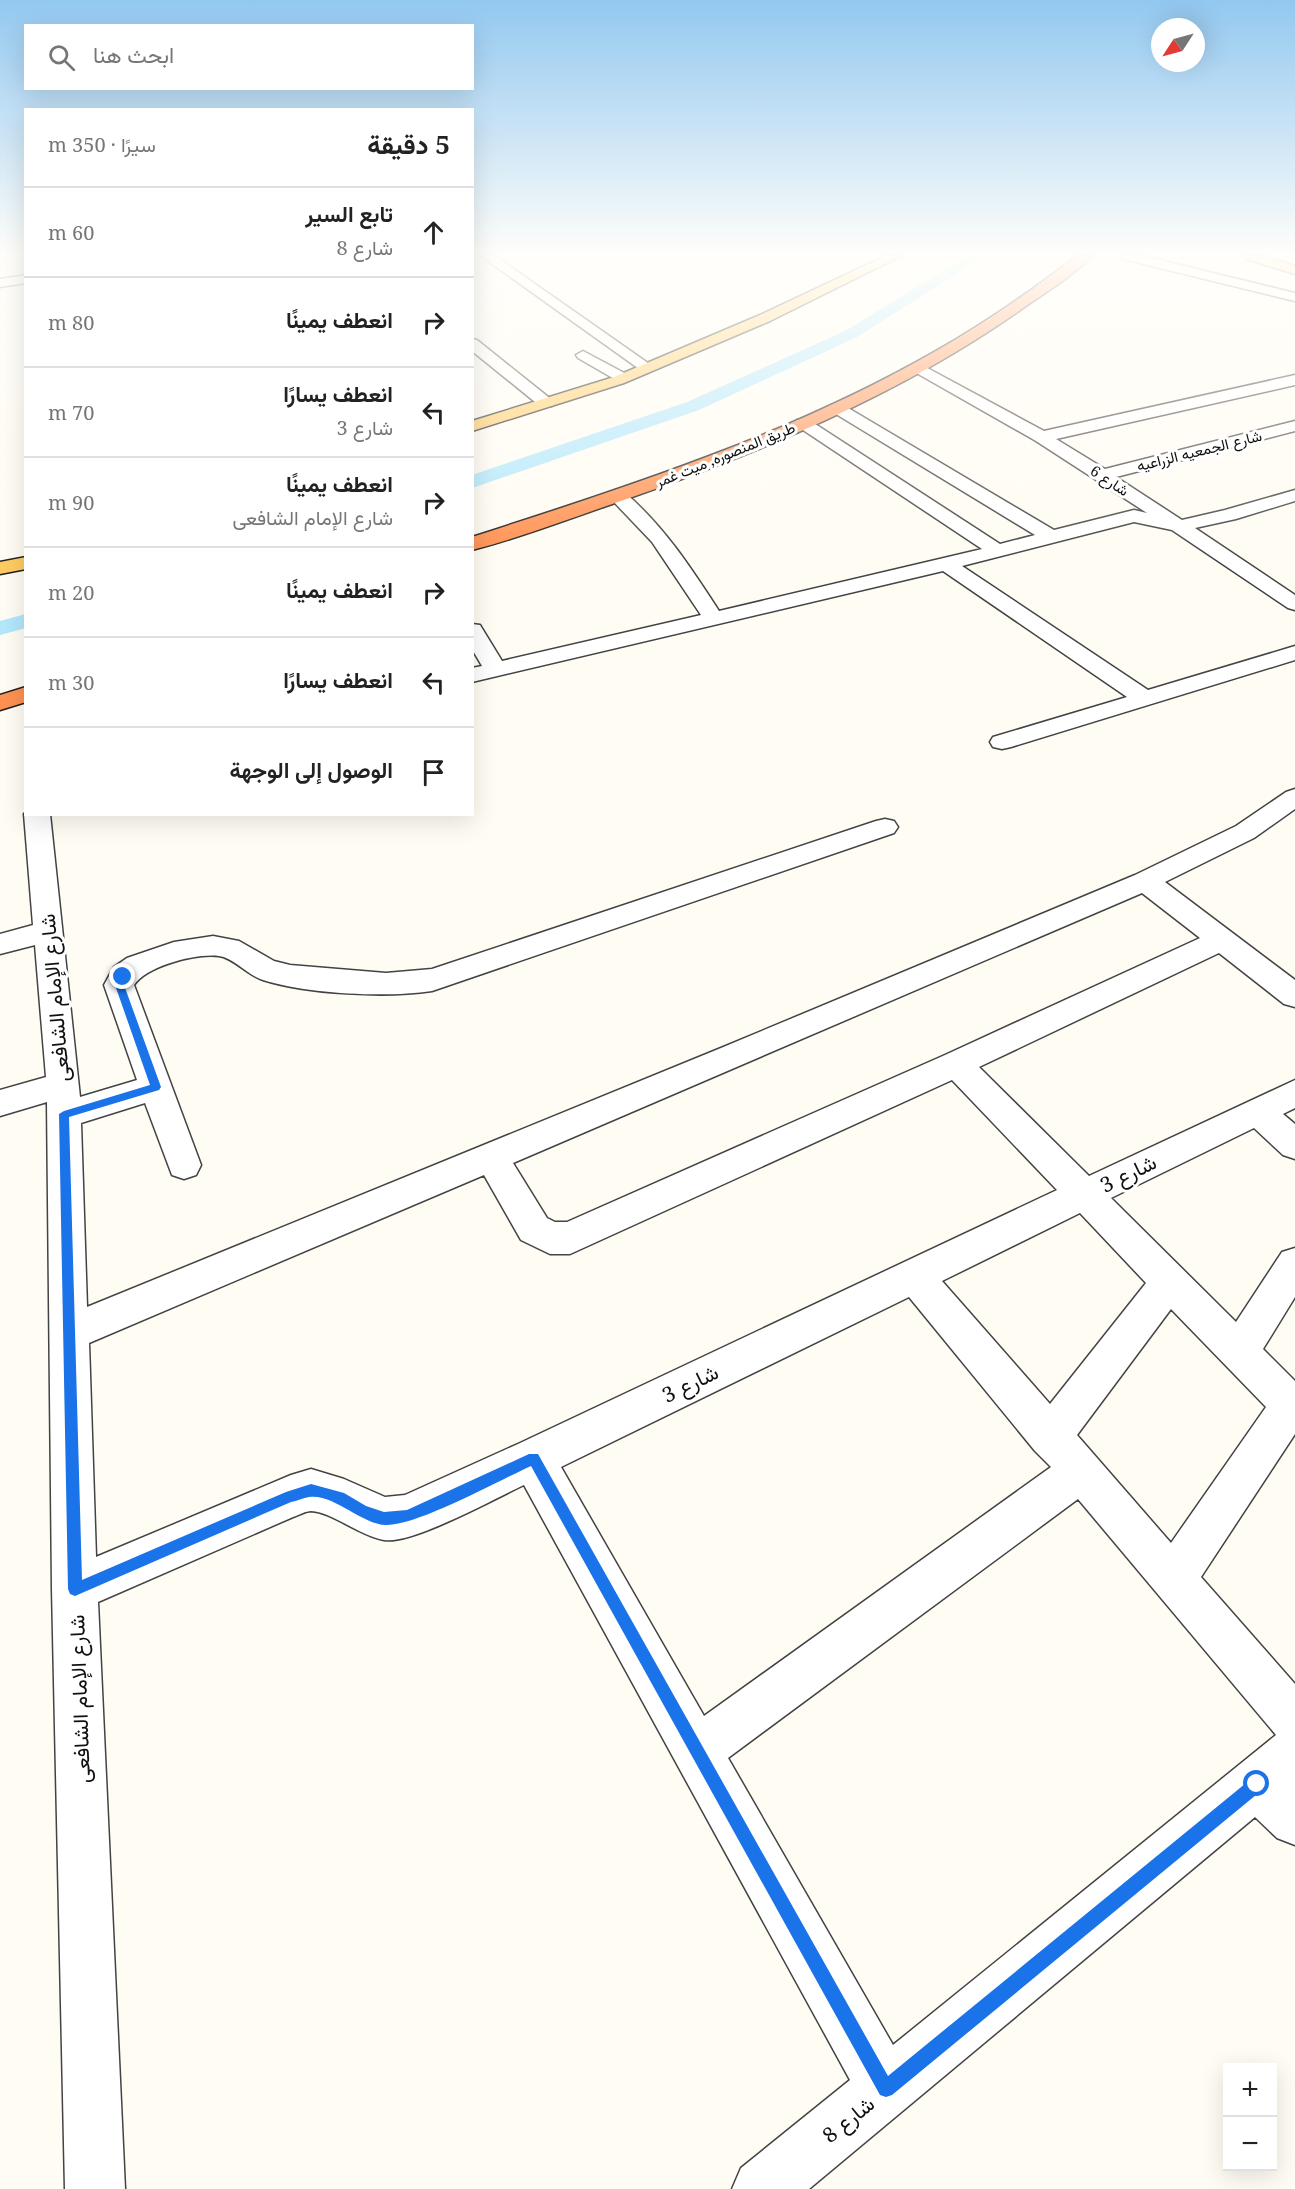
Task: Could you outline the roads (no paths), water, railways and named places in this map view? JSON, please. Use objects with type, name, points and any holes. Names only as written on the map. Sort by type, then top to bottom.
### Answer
[{"type":"highway","points":[[866,376],[903,358]]},
{"type":"highway","name":"طريق المنصوره, ميت غمر","points":[[474,543],[701,466],[833,398],[918,368],[934,358]]},
{"type":"highway","points":[[896,362],[918,368]]},
{"type":"highway","name":"طريق المنصوره, ميت غمر","points":[[474,528],[651,470],[805,414]]},
{"type":"highway","points":[[0,681],[24,692]]},
{"type":"highway","points":[[0,703],[24,692]]},
{"type":"main road","points":[[474,425],[623,378],[669,358]]},
{"type":"main road","points":[[0,568],[24,563]]},
{"type":"street","points":[[491,358],[546,403]]},
{"type":"street","points":[[588,358],[623,378]]},
{"type":"street","points":[[632,358],[646,368]]},
{"type":"street","name":"شارع 6","points":[[918,368],[1042,437],[1295,604]]},
{"type":"street","points":[[1042,437],[1295,380]]},
{"type":"street","points":[[833,398],[1051,536]]},
{"type":"street","points":[[805,414],[997,550]]},
{"type":"street","name":"شارع الجمعيه الزراعيه","points":[[1102,475],[1295,426]]},
{"type":"street","points":[[474,675],[946,564],[1134,516],[1179,526],[1228,515],[1295,495]]},
{"type":"street","points":[[618,496],[638,512],[660,537],[713,618]]},
{"type":"street","points":[[946,564],[1146,699]]},
{"type":"street","points":[[474,633],[496,670]]},
{"type":"street","points":[[1002,742],[1295,653]]},
{"type":"street","points":[[71,1332],[732,1057],[1145,881],[1245,832],[1295,797]]},
{"type":"street","name":"شارع الإمام الشافعى","points":[[37,816],[64,1100],[75,1589],[95,2189]]},
{"type":"street","points":[[184,1165],[119,985],[130,970],[139,964],[197,947],[221,946],[241,953],[258,967],[282,975],[384,985],[416,984],[458,972],[885,827]]},
{"type":"street","points":[[1145,881],[1295,996]]},
{"type":"street","points":[[0,944],[48,932]]},
{"type":"street","points":[[491,1156],[534,1228],[550,1238],[570,1238],[956,1064],[1221,940]]},
{"type":"street","points":[[956,1064],[1293,1407],[1173,1579]]},
{"type":"street","points":[[0,1103],[64,1100],[156,1087]]},
{"type":"street","name":"شارع 3","points":[[75,1589],[291,1496],[311,1490],[344,1500],[363,1512],[384,1519],[407,1516],[533,1459],[1295,1093]]},
{"type":"street","points":[[1258,1111],[1295,1145]]},
{"type":"street","points":[[1239,1352],[1295,1264]]},
{"type":"street","points":[[914,1276],[1295,1721]]},
{"type":"street","points":[[1050,1437],[1170,1281]]},
{"type":"street","points":[[533,1459],[886,2089]]},
{"type":"street","points":[[697,1751],[1080,1471]]},
{"type":"street","points":[[1276,1768],[1295,1820]]},
{"type":"street","name":"شارع 8","points":[[762,2189],[1276,1768]]},
{"type":"waterway","points":[[474,481],[693,406],[798,358]]},
{"type":"waterway","points":[[0,628],[24,622]]}]
